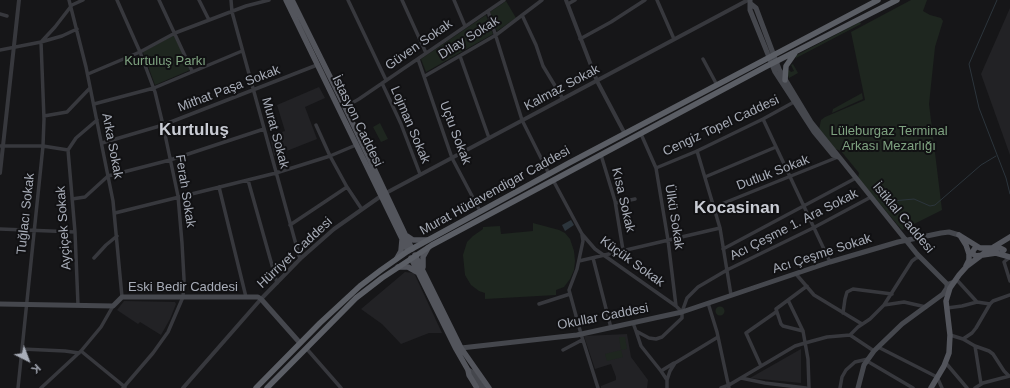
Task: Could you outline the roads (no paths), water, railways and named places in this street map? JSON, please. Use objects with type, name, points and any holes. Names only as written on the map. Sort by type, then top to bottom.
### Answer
[{"type":"highway","points":[[772,59],[878,0]]},
{"type":"highway","points":[[772,59],[797,50],[897,0]]},
{"type":"highway","points":[[785,80],[786,66],[797,50]]},
{"type":"highway","name":"Murat Hüdavendigar Caddesi","points":[[267,388],[356,298],[430,243],[480,212],[549,174],[717,85],[772,59]]},
{"type":"highway","name":"Murat Hüdavendigar Caddesi","points":[[256,388],[300,343],[360,286],[397,258],[410,250],[430,243],[641,134],[772,59]]},
{"type":"highway","points":[[410,250],[413,256]]},
{"type":"main road","name":"İstasyon Caddesi","points":[[286,0],[320,64],[345,106],[358,143]]},
{"type":"main road","name":"İstasyon Caddesi","points":[[292,0],[339,109],[358,143],[410,250]]},
{"type":"main road","points":[[750,1],[756,8],[772,59]]},
{"type":"main road","name":"İstiklal Caddesi","points":[[772,59],[810,123]]},
{"type":"main road","name":"İstiklal Caddesi","points":[[772,59],[794,102],[833,155],[838,157],[856,178],[910,246],[947,284]]},
{"type":"main road","points":[[339,109],[345,106]]},
{"type":"main road","name":"Acı Çeşme Sokak","points":[[745,290],[830,262],[913,238],[941,233],[954,233],[959,235]]},
{"type":"main road","points":[[959,235],[978,247],[1000,248],[1010,257]]},
{"type":"main road","points":[[931,388],[949,353],[950,335],[946,305],[947,294],[967,263],[969,254],[966,245],[959,235]]},
{"type":"main road","points":[[397,258],[401,251],[403,236],[413,240],[430,243],[424,253],[421,272]]},
{"type":"main road","points":[[910,246],[910,242],[913,238]]},
{"type":"main road","points":[[962,271],[980,256],[1006,239]]},
{"type":"main road","points":[[1004,250],[1006,239]]},
{"type":"main road","points":[[978,247],[974,248],[973,253],[976,256],[996,253],[1010,257]]},
{"type":"main road","points":[[413,256],[459,349],[469,375],[477,388]]},
{"type":"main road","points":[[397,267],[410,268],[421,272]]},
{"type":"main road","points":[[858,388],[864,365],[874,351],[902,324],[937,299],[946,290],[947,284],[950,284],[955,280]]},
{"type":"main road","name":"Okullar Caddesi","points":[[459,349],[581,334],[611,328],[682,312],[745,290]]},
{"type":"main road","name":"Eski Bedir Caddesi","points":[[0,304],[113,306],[122,297],[246,297],[261,299]]},
{"type":"main road","points":[[937,299],[942,298],[946,305]]},
{"type":"main road","points":[[261,299],[300,343]]},
{"type":"main road","points":[[459,349],[489,388]]},
{"type":"main road","points":[[468,370],[472,372],[483,388]]},
{"type":"street","points":[[0,173],[1,146],[19,0]]},
{"type":"street","name":"Arka Sokak","points":[[69,0],[72,5],[88,74],[115,213],[122,297]]},
{"type":"street","points":[[41,42],[72,5],[83,0]]},
{"type":"street","name":"Ferah Sokak","points":[[117,0],[154,88],[163,125],[178,196],[182,243],[183,297]]},
{"type":"street","points":[[159,0],[192,72]]},
{"type":"street","points":[[199,0],[209,20]]},
{"type":"street","name":"Murat Sokak","points":[[231,0],[232,12],[242,51],[300,259]]},
{"type":"street","points":[[88,74],[140,52],[175,33],[268,0]]},
{"type":"street","points":[[348,0],[386,80]]},
{"type":"street","points":[[402,0],[426,53]]},
{"type":"street","points":[[454,0],[465,26]]},
{"type":"street","name":"Güven Sokak","points":[[345,106],[418,59],[504,0]]},
{"type":"street","name":"Dilay Sokak","points":[[425,76],[496,35],[542,0]]},
{"type":"street","points":[[575,0],[567,2],[580,39],[597,81],[625,134]]},
{"type":"street","points":[[580,39],[611,22],[645,0]]},
{"type":"street","points":[[657,0],[674,39]]},
{"type":"street","name":"Kalmaz Sokak","points":[[383,194],[674,39],[750,1]]},
{"type":"street","points":[[488,11],[522,120],[549,174]]},
{"type":"street","points":[[0,14],[7,16]]},
{"type":"street","points":[[522,15],[536,45],[543,66],[563,99]]},
{"type":"street","points":[[0,50],[14,46],[41,42],[62,36],[77,29]]},
{"type":"street","name":"Tuğlacı Sokak","points":[[18,388],[43,146],[44,116],[41,42]]},
{"type":"street","points":[[94,104],[154,88],[242,51]]},
{"type":"street","points":[[460,56],[489,138]]},
{"type":"street","name":"Uçtu Sokak","points":[[418,59],[452,158],[480,212]]},
{"type":"street","points":[[703,59],[717,85]]},
{"type":"street","name":"Mithat Paşa Sokak","points":[[102,143],[163,125],[320,64]]},
{"type":"street","name":"Lojman Sokak","points":[[382,83],[401,124],[420,174]]},
{"type":"street","points":[[44,116],[67,112],[90,88]]},
{"type":"street","name":"Cengiz Topel Caddesi","points":[[656,168],[697,151],[794,102]]},
{"type":"street","points":[[763,119],[830,262]]},
{"type":"street","points":[[1,146],[43,146],[68,150],[76,138],[97,120]]},
{"type":"street","points":[[316,125],[330,156],[347,187],[362,208]]},
{"type":"street","points":[[72,199],[86,197],[108,176],[170,160],[264,129]]},
{"type":"street","name":"Ülkü Sokak","points":[[641,134],[656,168],[668,240],[676,306]]},
{"type":"street","points":[[115,213],[178,196],[276,173],[330,156],[358,143]]},
{"type":"street","points":[[705,177],[776,147]]},
{"type":"street","name":"Ayçiçek Sokak","points":[[68,150],[75,232],[78,306]]},
{"type":"street","points":[[697,151],[720,228],[731,295]]},
{"type":"street","name":"Kısa Sokak","points":[[601,155],[616,203],[623,250]]},
{"type":"street","name":"Dutluk Sokak","points":[[714,207],[838,157]]},
{"type":"street","points":[[723,249],[856,178]]},
{"type":"street","points":[[248,180],[277,282]]},
{"type":"street","name":"Küçük Sokak","points":[[553,180],[582,234],[595,249],[676,306],[682,312]]},
{"type":"street","points":[[219,187],[246,297]]},
{"type":"street","points":[[290,225],[347,187]]},
{"type":"street","name":"Hürriyet Caddesi","points":[[183,388],[261,299],[300,259],[334,229],[383,194]]},
{"type":"street","name":"Acı Çeşme 1. Ara Sokak","points":[[636,331],[649,338],[656,339],[662,337],[682,318],[682,312],[687,298],[698,288],[727,270],[813,228],[871,197]]},
{"type":"street","points":[[616,203],[635,199]]},
{"type":"street","points":[[579,261],[720,228]]},
{"type":"street","points":[[0,229],[75,232]]},
{"type":"street","points":[[582,234],[583,241],[579,261],[569,290],[582,340],[598,388]]},
{"type":"street","points":[[94,258],[117,236]]},
{"type":"street","points":[[721,388],[729,387],[741,378],[795,346],[828,337],[850,335],[870,319],[884,305],[912,261],[920,257]]},
{"type":"street","points":[[1010,257],[1004,262],[1010,281]]},
{"type":"street","points":[[592,258],[611,328]]},
{"type":"street","points":[[796,274],[814,295],[862,324]]},
{"type":"street","points":[[955,280],[977,302]]},
{"type":"street","points":[[761,366],[746,334],[776,312],[777,308],[807,286]]},
{"type":"street","points":[[843,312],[847,292],[853,289],[892,294]]},
{"type":"street","points":[[539,304],[570,294]]},
{"type":"street","points":[[963,339],[972,333],[976,328],[990,304],[1010,295]]},
{"type":"street","points":[[22,349],[80,352],[124,388],[168,332],[183,297]]},
{"type":"street","points":[[741,378],[765,386],[807,388],[808,359],[803,331],[788,300]]},
{"type":"street","points":[[884,305],[904,302],[926,307]]},
{"type":"street","points":[[946,305],[962,306],[977,302],[990,304]]},
{"type":"street","points":[[708,303],[718,337],[729,387]]},
{"type":"street","points":[[42,388],[80,352],[101,327],[113,306]]},
{"type":"street","points":[[776,312],[783,326],[803,331]]},
{"type":"street","points":[[633,323],[641,346],[667,380]]},
{"type":"street","points":[[850,335],[874,351]]},
{"type":"street","points":[[950,335],[963,339],[975,346],[989,351],[993,354],[1004,371],[1010,376]]},
{"type":"street","points":[[661,371],[718,337]]},
{"type":"street","points":[[563,350],[582,340]]},
{"type":"street","points":[[975,346],[981,384]]},
{"type":"street","points":[[878,347],[938,376],[942,388]]},
{"type":"street","points":[[306,348],[340,388]]},
{"type":"street","points":[[840,388],[842,377],[846,370],[855,362],[868,360],[913,388]]},
{"type":"street","points":[[945,362],[967,388]]},
{"type":"street","points":[[667,388],[667,380],[675,363]]},
{"type":"street","points":[[975,388],[981,384],[1010,376]]},
{"type":"waterway","points":[[997,0],[969,64],[979,108],[1006,178],[1010,194]]},
{"type":"waterway","points":[[882,202],[914,199],[930,206],[935,205],[981,165],[996,156]]},
{"type":"district","name":"Kurtuluş","points":[[194,130]]},
{"type":"district","name":"Kocasinan","points":[[737,208]]},
{"type":"park label","name":"Kurtuluş Parkı","points":[[165,61]]},
{"type":"park label","name":"Lüleburgaz Terminal Arkası Mezarlığı","points":[[889,138]]}]
